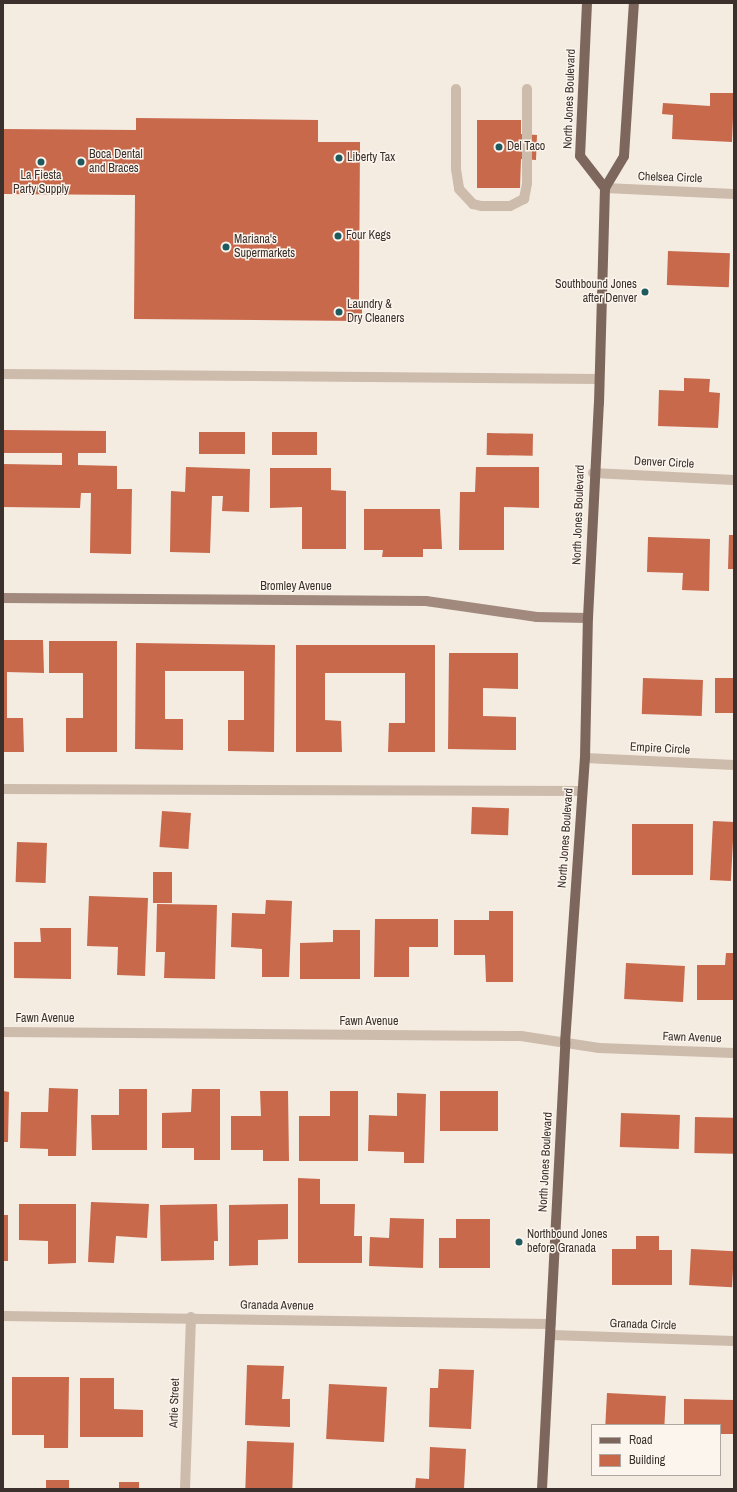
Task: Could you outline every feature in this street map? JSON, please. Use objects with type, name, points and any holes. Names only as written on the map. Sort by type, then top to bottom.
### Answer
[{"type":"main road","name":"North Jones Boulevard","points":[[587,3],[580,156],[605,188]]},
{"type":"main road","name":"North Jones Boulevard","points":[[542,1489],[565,1043],[585,758],[588,618],[599,379],[605,188],[624,156],[634,3]]},
{"type":"street","points":[[456,89],[456,169],[459,189],[473,204],[489,206],[518,204],[524,199],[527,192],[527,89]]},
{"type":"street","name":"Chelsea Circle","points":[[605,188],[734,194]]},
{"type":"street","points":[[3,374],[599,379]]},
{"type":"street","name":"Denver Circle","points":[[594,473],[734,480]]},
{"type":"street","name":"Bromley Avenue","points":[[3,598],[426,601],[537,617],[588,618]]},
{"type":"street","name":"Empire Circle","points":[[585,758],[734,765]]},
{"type":"street","points":[[3,789],[582,792]]},
{"type":"street","name":"Fawn Avenue","points":[[3,1032],[521,1036],[599,1048],[734,1053]]},
{"type":"street","name":"Granada Avenue","points":[[3,1316],[191,1317],[551,1324]]},
{"type":"street","name":"Artie Street","points":[[185,1489],[191,1317]]},
{"type":"street","name":"Granada Circle","points":[[551,1335],[734,1341]]},
{"type":"building","points":[[710,93],[734,93],[732,142],[672,139],[673,115],[662,114],[663,103],[710,106]]},
{"type":"building","name":"Mariana's Supermarkets","points":[[136,118],[318,120],[318,142],[360,142],[359,300],[349,299],[349,304],[362,304],[362,321],[134,319],[135,195],[3,194],[3,129],[136,130]]},
{"type":"building","name":"Del Taco","points":[[477,120],[521,120],[521,134],[537,135],[536,160],[521,159],[520,188],[477,188]]},
{"type":"building","points":[[668,251],[730,253],[729,287],[667,285]]},
{"type":"building","points":[[684,378],[710,379],[709,392],[720,393],[718,428],[658,426],[659,390],[684,391]]},
{"type":"building","points":[[3,430],[106,431],[106,453],[78,453],[78,465],[117,466],[117,489],[132,489],[131,554],[90,553],[91,493],[81,493],[80,508],[3,507],[3,464],[62,465],[62,453],[3,453]]},
{"type":"building","points":[[199,432],[245,432],[245,454],[199,454]]},
{"type":"building","points":[[272,432],[317,432],[317,455],[272,455]]},
{"type":"building","points":[[487,433],[533,434],[533,456],[487,455]]},
{"type":"building","points":[[186,467],[250,469],[249,512],[222,511],[223,496],[212,496],[210,553],[170,552],[171,491],[185,492]]},
{"type":"building","points":[[476,467],[539,467],[539,508],[504,507],[504,550],[459,550],[460,492],[475,492]]},
{"type":"building","points":[[270,468],[331,468],[331,490],[346,491],[346,549],[302,549],[302,507],[270,508]]},
{"type":"building","points":[[364,509],[440,509],[442,549],[423,549],[423,557],[382,557],[383,550],[364,550]]},
{"type":"building","points":[[729,535],[734,535],[734,569],[728,569]]},
{"type":"building","points":[[648,537],[710,539],[709,591],[682,590],[683,573],[647,572]]},
{"type":"building","points":[[3,640],[43,640],[44,673],[7,672],[7,718],[23,718],[24,752],[3,752]]},
{"type":"building","points":[[49,641],[117,641],[117,752],[66,752],[66,718],[83,718],[83,673],[49,673]]},
{"type":"building","points":[[136,643],[275,645],[274,752],[228,751],[228,720],[244,720],[244,671],[165,671],[165,719],[183,719],[183,750],[135,749]]},
{"type":"building","points":[[296,645],[435,645],[435,752],[388,752],[389,723],[405,723],[405,673],[325,673],[325,720],[341,721],[342,752],[296,752]]},
{"type":"building","points":[[449,653],[518,653],[518,689],[483,688],[483,716],[516,717],[516,750],[448,749]]},
{"type":"building","points":[[643,678],[703,680],[702,716],[642,714]]},
{"type":"building","points":[[715,678],[734,678],[734,713],[715,713]]},
{"type":"building","points":[[472,807],[509,808],[508,835],[471,834]]},
{"type":"building","points":[[162,811],[191,813],[188,849],[159,847]]},
{"type":"building","points":[[713,821],[734,822],[731,881],[710,880]]},
{"type":"building","points":[[632,824],[693,824],[693,875],[632,875]]},
{"type":"building","points":[[17,842],[47,843],[46,883],[16,882]]},
{"type":"building","points":[[153,872],[172,872],[172,903],[153,903]]},
{"type":"building","points":[[89,896],[148,898],[145,976],[117,975],[118,947],[87,946]]},
{"type":"building","points":[[266,900],[292,901],[289,977],[262,977],[262,949],[231,947],[232,913],[265,914]]},
{"type":"building","points":[[157,904],[217,905],[215,979],[164,978],[165,952],[156,952]]},
{"type":"building","points":[[489,911],[513,911],[513,982],[486,982],[485,955],[454,955],[454,920],[489,920]]},
{"type":"building","points":[[375,919],[438,919],[438,947],[409,947],[409,977],[374,977]]},
{"type":"building","points":[[40,928],[71,928],[71,979],[14,978],[14,942],[41,942]]},
{"type":"building","points":[[333,930],[360,930],[360,979],[300,979],[300,943],[333,942]]},
{"type":"building","points":[[726,953],[734,953],[734,1000],[697,1000],[697,965],[725,965]]},
{"type":"building","points":[[626,963],[685,966],[683,1002],[624,999]]},
{"type":"building","points":[[49,1088],[78,1089],[76,1156],[48,1156],[48,1149],[20,1148],[21,1112],[48,1112]]},
{"type":"building","points":[[119,1089],[147,1089],[147,1150],[92,1150],[91,1115],[119,1115]]},
{"type":"building","points":[[192,1089],[220,1089],[220,1160],[194,1160],[194,1148],[162,1148],[162,1113],[191,1112]]},
{"type":"building","points":[[3,1091],[9,1092],[8,1142],[3,1142]]},
{"type":"building","points":[[260,1091],[288,1091],[289,1161],[263,1161],[263,1150],[231,1150],[231,1116],[261,1116]]},
{"type":"building","points":[[330,1091],[358,1091],[358,1161],[299,1161],[299,1116],[330,1116]]},
{"type":"building","points":[[440,1091],[498,1091],[498,1131],[440,1131]]},
{"type":"building","points":[[397,1093],[426,1094],[424,1163],[404,1163],[404,1152],[368,1151],[369,1115],[397,1116]]},
{"type":"building","points":[[621,1113],[680,1115],[679,1149],[620,1147]]},
{"type":"building","points":[[695,1117],[734,1118],[733,1154],[694,1153]]},
{"type":"building","points":[[298,1178],[320,1179],[320,1204],[355,1204],[354,1236],[362,1236],[362,1263],[298,1263]]},
{"type":"building","points":[[91,1202],[149,1204],[147,1238],[116,1236],[114,1263],[88,1262]]},
{"type":"building","points":[[19,1204],[76,1204],[76,1263],[48,1264],[48,1241],[19,1240]]},
{"type":"building","points":[[217,1204],[218,1241],[214,1241],[214,1260],[161,1261],[160,1205]]},
{"type":"building","points":[[288,1204],[288,1239],[258,1240],[258,1265],[229,1266],[229,1205]]},
{"type":"building","points":[[3,1215],[8,1215],[8,1261],[3,1261]]},
{"type":"building","points":[[390,1218],[424,1219],[423,1268],[369,1266],[370,1237],[389,1238]]},
{"type":"building","points":[[456,1219],[490,1219],[490,1268],[439,1268],[439,1238],[456,1238]]},
{"type":"building","points":[[636,1236],[659,1236],[659,1250],[672,1250],[672,1285],[612,1285],[612,1249],[636,1249]]},
{"type":"building","points":[[691,1249],[734,1251],[732,1287],[689,1285]]},
{"type":"building","points":[[247,1365],[284,1366],[282,1399],[290,1399],[290,1427],[245,1425]]},
{"type":"building","points":[[439,1369],[474,1370],[471,1429],[429,1427],[430,1388],[438,1388]]},
{"type":"building","points":[[12,1377],[69,1377],[68,1448],[44,1448],[44,1435],[12,1435]]},
{"type":"building","points":[[80,1378],[114,1378],[114,1409],[143,1410],[143,1437],[80,1437]]},
{"type":"building","points":[[329,1384],[387,1387],[384,1442],[326,1439]]},
{"type":"building","points":[[607,1393],[666,1396],[664,1424],[605,1424]]},
{"type":"building","points":[[684,1399],[734,1400],[734,1434],[721,1434],[721,1424],[684,1424]]},
{"type":"building","points":[[247,1441],[294,1443],[292,1489],[245,1489]]},
{"type":"building","points":[[430,1447],[466,1449],[464,1489],[415,1489],[416,1478],[429,1479]]},
{"type":"building","points":[[46,1480],[69,1480],[69,1489],[46,1489]]},
{"type":"building","points":[[119,1482],[139,1482],[139,1489],[119,1489]]},
{"type":"place","name":"Del Taco","points":[[499,147]]},
{"type":"place","name":"Liberty Tax","points":[[339,158]]},
{"type":"place","name":"La Fiesta Party Supply","points":[[41,162]]},
{"type":"place","name":"Boca Dental and Braces","points":[[81,162]]},
{"type":"place","name":"Four Kegs","points":[[338,236]]},
{"type":"place","name":"Mariana's Supermarkets","points":[[226,247]]},
{"type":"place","name":"Southbound Jones after Denver","points":[[645,292]]},
{"type":"place","name":"Laundry & Dry Cleaners","points":[[339,312]]},
{"type":"place","name":"Northbound Jones before Granada","points":[[519,1242]]}]
